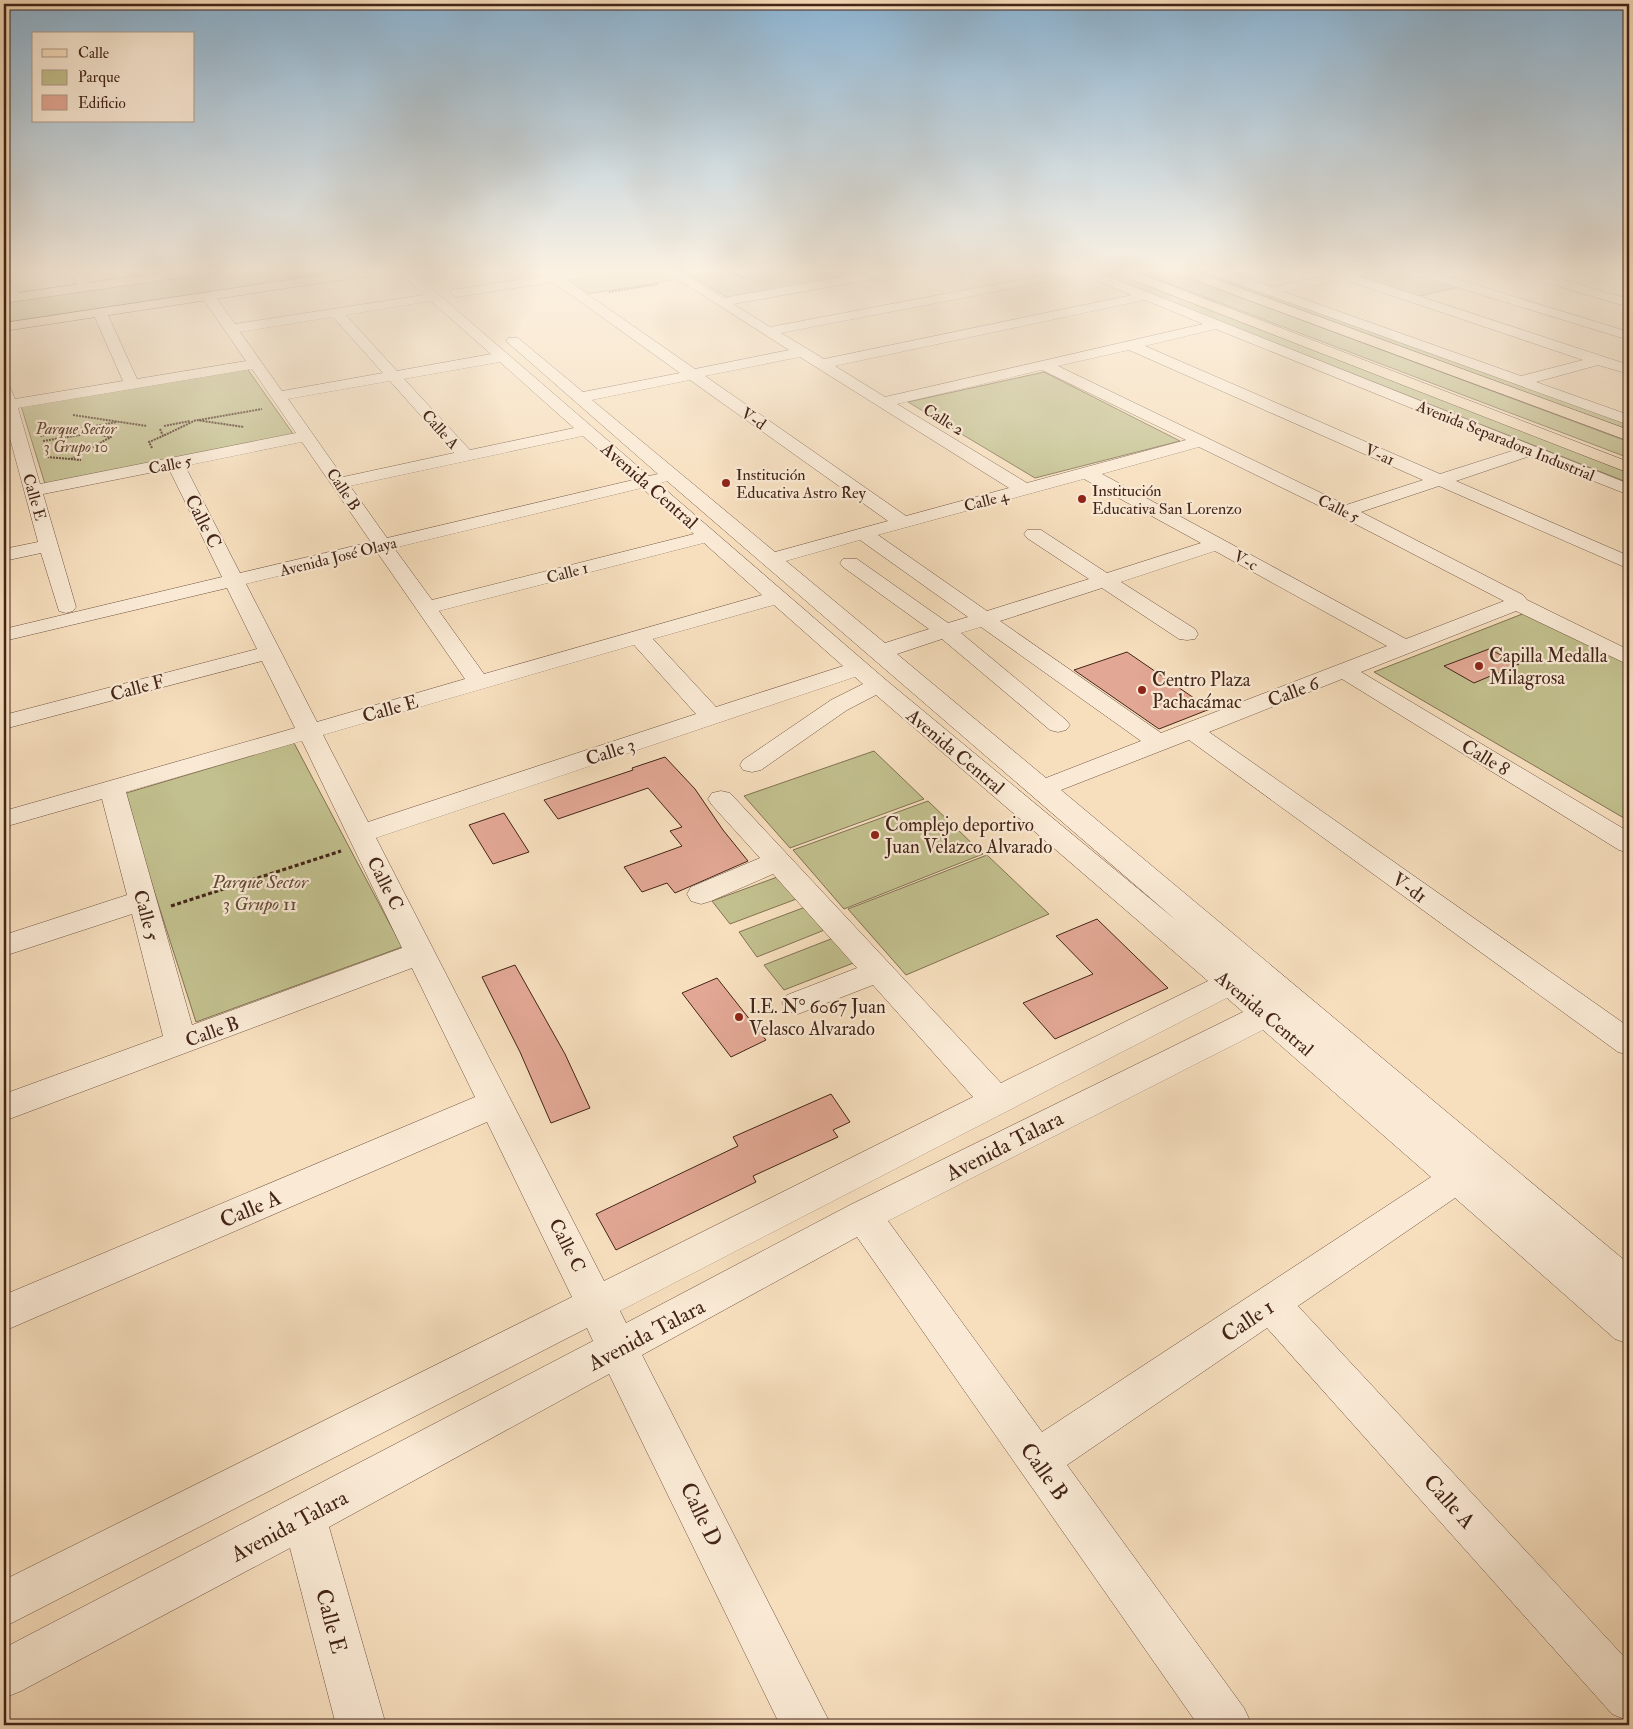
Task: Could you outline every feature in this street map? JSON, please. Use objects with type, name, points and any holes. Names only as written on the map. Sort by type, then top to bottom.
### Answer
[{"type":"main road","name":"Avenida Separadora Industrial","points":[[1322,349],[1629,468]]},
{"type":"main road","points":[[1393,349],[1629,436]]},
{"type":"street","points":[[116,349],[132,384]]},
{"type":"street","name":"Calle B","points":[[244,349],[480,682]]},
{"type":"street","name":"Calle A","points":[[369,349],[466,456]]},
{"type":"street","name":"Avenida Central","points":[[495,349],[586,430],[654,475],[770,559],[1041,789],[1242,976]]},
{"type":"street","name":"Avenida Central","points":[[515,349],[579,398],[654,475],[707,536],[878,685],[1629,1287]]},
{"type":"street","name":"V-d","points":[[656,349],[903,523]]},
{"type":"street","name":"Calle 2","points":[[797,349],[1026,490]]},
{"type":"street","points":[[822,364],[895,349]]},
{"type":"street","points":[[884,402],[1114,349]]},
{"type":"street","name":"V-a1","points":[[1138,349],[1629,563]]},
{"type":"street","name":"Avenida Separadora Industrial","points":[[1276,349],[1629,490]]},
{"type":"street","points":[[1431,349],[1629,420]]},
{"type":"street","points":[[1564,349],[1629,370]]},
{"type":"street","points":[[579,398],[802,352]]},
{"type":"street","points":[[1521,381],[1622,353]]},
{"type":"street","points":[[278,396],[502,356]]},
{"type":"street","points":[[9,405],[255,364]]},
{"type":"street","name":"Calle 5","points":[[1044,365],[1345,510],[1516,599],[1517,604],[1629,658]]},
{"type":"street","name":"Calle E","points":[[4,387],[66,608]]},
{"type":"street","points":[[339,483],[586,430]]},
{"type":"street","name":"Calle 5","points":[[33,492],[306,436]]},
{"type":"street","name":"Calle 4","points":[[770,559],[1202,441]]},
{"type":"street","points":[[1345,510],[1526,452]]},
{"type":"street","name":"Calle C","points":[[175,463],[597,1304]]},
{"type":"street","name":"V-c","points":[[1087,473],[1404,647]]},
{"type":"street","name":"Avenida José Olaya","points":[[4,635],[231,575],[654,475]]},
{"type":"street","points":[[864,534],[1159,743]]},
{"type":"street","points":[[1034,534],[1187,634]]},
{"type":"street","name":"Calle 1","points":[[427,608],[707,536]]},
{"type":"street","points":[[880,652],[1218,544]]},
{"type":"street","points":[[4,555],[49,546]]},
{"type":"street","points":[[850,563],[945,631],[1058,724]]},
{"type":"street","name":"Avenida José Olaya","points":[[4,622],[231,575]]},
{"type":"street","name":"Calle E","points":[[4,819],[777,597]]},
{"type":"street","name":"Calle 6","points":[[1041,789],[1517,604]]},
{"type":"street","points":[[639,637],[712,717]]},
{"type":"street","name":"Calle F","points":[[4,722],[269,652]]},
{"type":"street","name":"Calle 3","points":[[363,839],[858,668]]},
{"type":"street","name":"Calle 8","points":[[1344,671],[1629,844]]},
{"type":"street","points":[[752,765],[839,705],[878,685]]},
{"type":"street","name":"V-d1","points":[[1191,730],[1629,1043]]},
{"type":"street","name":"Calle 5","points":[[112,788],[181,1042]]},
{"type":"street","points":[[721,799],[997,1101]]},
{"type":"street","points":[[701,894],[778,861]]},
{"type":"street","points":[[4,946],[144,907]]},
{"type":"street","name":"Calle B","points":[[4,1108],[420,953]]},
{"type":"street","points":[[798,1003],[879,971]]},
{"type":"street","points":[[4,1604],[1242,976]]},
{"type":"street","name":"Avenida Central","points":[[1279,1007],[1457,1178],[1629,1326]]},
{"type":"street","name":"Avenida Talara","points":[[4,1674],[304,1517],[863,1216],[1279,1007]]},
{"type":"street","name":"Calle A","points":[[4,1313],[496,1103]]},
{"type":"street","name":"Calle 1","points":[[1037,1460],[1457,1178]]},
{"type":"street","name":"Calle B","points":[[863,1216],[1227,1725]]},
{"type":"street","name":"Calle D","points":[[597,1304],[806,1725]]},
{"type":"street","name":"Calle A","points":[[1271,1304],[1629,1697]]},
{"type":"street","name":"Calle E","points":[[304,1517],[361,1725]]},
{"type":"path","points":[[9,405],[25,407],[34,436],[120,422]]},
{"type":"path","points":[[164,426],[262,409]]},
{"type":"path","points":[[73,414],[147,426]]},
{"type":"path","points":[[160,429],[163,436],[196,420],[244,428]]},
{"type":"path","points":[[71,459],[111,437],[72,430]]},
{"type":"path","points":[[20,445],[89,433]]},
{"type":"path","points":[[144,907],[363,839]]},
{"type":"green space","points":[[1289,349],[1316,349],[1629,470],[1629,483]]},
{"type":"green space","points":[[1341,349],[1379,349],[1629,442],[1629,458]]},
{"type":"green space","points":[[1407,349],[1423,349],[1629,423],[1629,430]]},
{"type":"green space","name":"Parque Sector 3 Grupo 10","points":[[246,367],[294,435],[45,484],[21,406]]},
{"type":"green space","points":[[1044,372],[1180,441],[1035,478],[908,402]]},
{"type":"green space","points":[[1530,611],[1629,660],[1629,821],[1374,672]]},
{"type":"green space","name":"Parque Sector 3 Grupo 11","points":[[294,743],[402,947],[196,1022],[123,794]]},
{"type":"green space","points":[[874,751],[924,799],[790,848],[744,796]]},
{"type":"green space","points":[[928,801],[983,854],[844,909],[793,850]]},
{"type":"green space","points":[[987,855],[1049,914],[906,975],[848,909]]},
{"type":"green space","points":[[780,876],[799,898],[730,924],[712,901]]},
{"type":"green space","points":[[808,906],[827,929],[757,957],[739,932]]},
{"type":"green space","points":[[836,937],[856,962],[784,990],[764,965]]},
{"type":"building","points":[[1489,649],[1519,664],[1474,683],[1444,666]]},
{"type":"building","name":"Centro Plaza Pachacámac","points":[[1127,652],[1210,709],[1159,729],[1074,670]]},
{"type":"building","points":[[665,757],[695,789],[723,830],[748,861],[675,893],[667,883],[642,892],[624,867],[682,846],[670,831],[682,827],[648,788],[558,819],[544,800],[633,770],[632,768]]},
{"type":"building","points":[[504,813],[529,852],[493,864],[469,825]]},
{"type":"building","points":[[1097,919],[1168,988],[1055,1039],[1023,1003],[1093,974],[1056,936]]},
{"type":"building","points":[[515,965],[565,1054],[590,1108],[551,1123],[520,1052],[482,977]]},
{"type":"building","points":[[717,978],[766,1040],[731,1057],[682,993]]},
{"type":"building","points":[[831,1094],[850,1122],[833,1130],[838,1137],[753,1176],[756,1182],[616,1250],[596,1214],[738,1146],[733,1137]]},
{"type":"place","name":"Institución Educativa Astro Rey","points":[[726,483]]},
{"type":"place","name":"Institución Educativa San Lorenzo","points":[[1082,499]]},
{"type":"place","name":"Capilla Medalla Milagrosa","points":[[1479,666]]},
{"type":"place","name":"Centro Plaza Pachacámac","points":[[1142,690]]},
{"type":"place","name":"Complejo deportivo Juan Velazco Alvarado","points":[[875,835]]},
{"type":"place","name":"I.E. N° 6067 Juan Velasco Alvarado","points":[[739,1017]]}]
